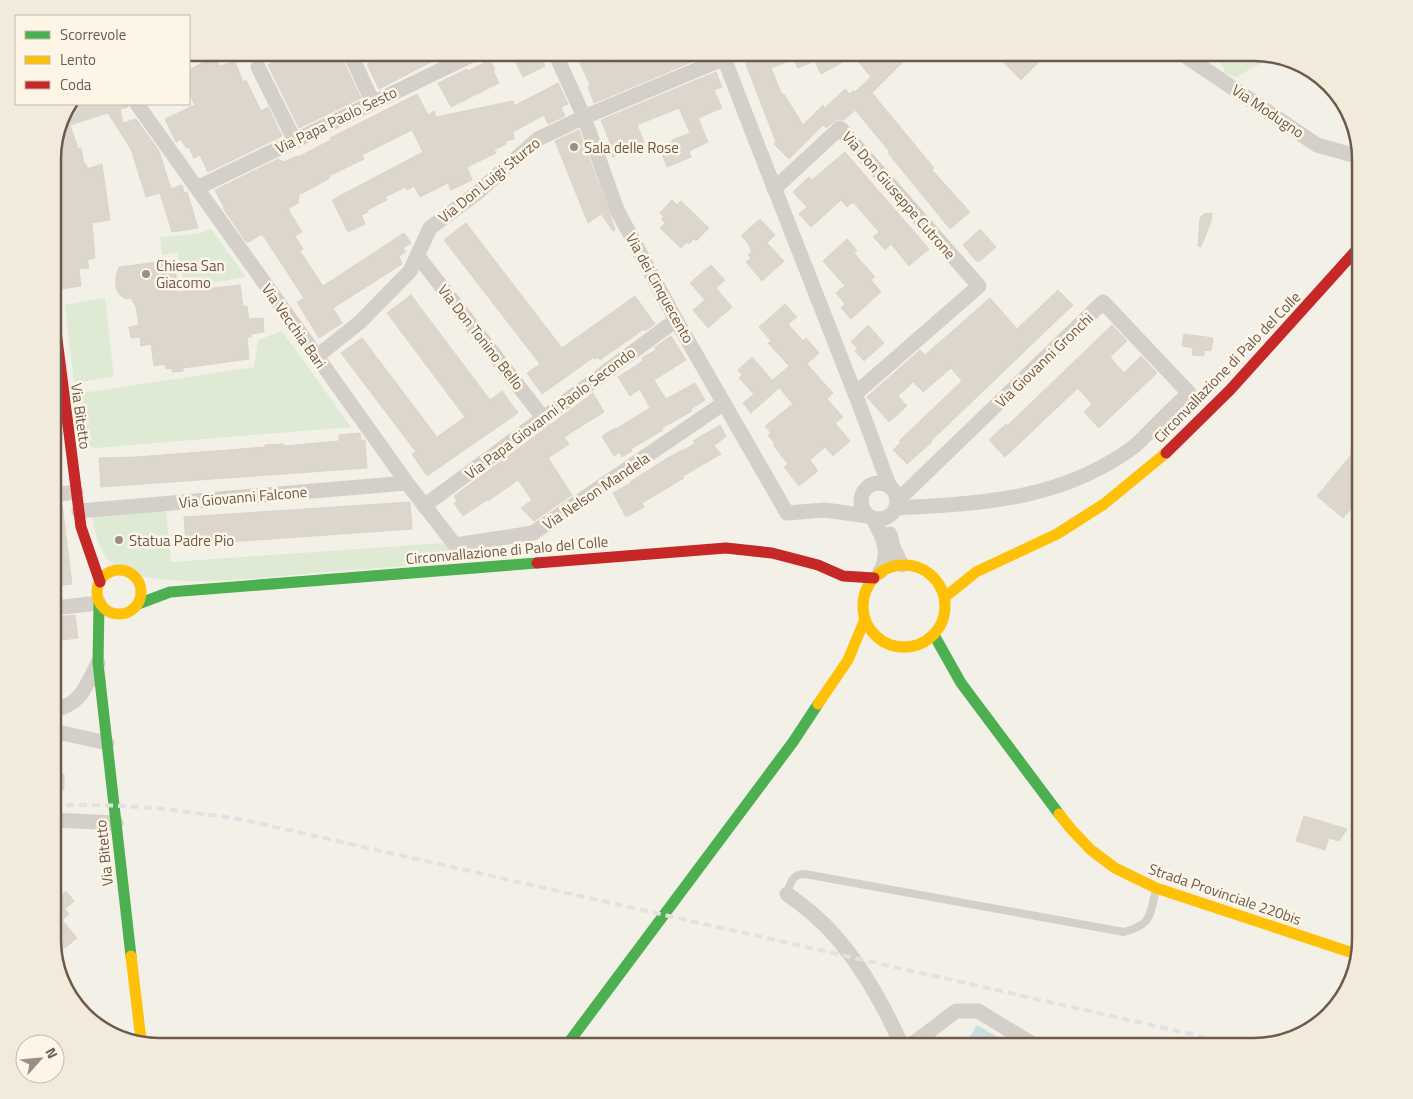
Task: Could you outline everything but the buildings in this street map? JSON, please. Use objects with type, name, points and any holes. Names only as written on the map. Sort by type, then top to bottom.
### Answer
[{"type":"street","points":[[354,61],[373,102]]},
{"type":"street","name":"Via Papa Paolo Sesto","points":[[197,188],[373,102],[447,61]]},
{"type":"street","name":"Via dei Cinquecento","points":[[559,61],[584,117],[617,210],[676,320],[787,513],[826,510]]},
{"type":"street","name":"Via Don Luigi Sturzo","points":[[316,356],[360,322],[410,271],[430,228],[477,193],[538,139],[712,61]]},
{"type":"street","points":[[730,61],[774,189],[856,394],[877,456],[890,487],[896,493],[890,531],[893,547],[902,565]]},
{"type":"street","name":"Via Modugno","points":[[1196,61],[1254,95],[1317,145],[1352,155]]},
{"type":"street","points":[[258,67],[295,140]]},
{"type":"street","name":"Via Vecchia Bari","points":[[138,105],[407,483],[455,545]]},
{"type":"street","name":"Via Don Giuseppe Cutrone","points":[[774,189],[840,128],[979,286],[856,394]]},
{"type":"street","name":"Via Don Tonino Bello","points":[[417,255],[544,418]]},
{"type":"street","name":"Circonvallazione di Palo del Colle","points":[[976,572],[1057,534],[1104,504],[1163,456],[1230,390],[1352,255]]},
{"type":"street","name":"Via Giovanni Gronchi","points":[[826,510],[879,520],[895,508],[1103,302],[1189,393],[1133,448],[1073,482],[1027,496],[1000,500],[895,508]]},
{"type":"street","name":"Via Papa Giovanni Paolo Secondo","points":[[424,506],[676,320]]},
{"type":"street","name":"Via Nelson Mandela","points":[[455,545],[533,534],[724,403]]},
{"type":"street","name":"Via Bitetto","points":[[61,404],[81,528],[100,582]]},
{"type":"street","points":[[874,646],[872,631],[865,619],[863,604],[864,595],[886,562],[885,546],[881,533],[861,506],[866,490],[877,469],[877,456]]},
{"type":"street","name":"Via Giovanni Falcone","points":[[79,511],[407,483]]},
{"type":"street","points":[[826,510],[848,502],[880,483],[890,487]]},
{"type":"street","points":[[61,494],[76,492]]},
{"type":"street","points":[[81,528],[108,564],[132,574],[139,583],[141,594],[138,604]]},
{"type":"street","name":"Circonvallazione di Palo del Colle","points":[[170,592],[726,548],[772,553],[818,565],[843,576]]},
{"type":"street","points":[[108,564],[100,582],[97,596],[99,603],[109,612],[122,614],[130,612],[138,604],[170,592]]},
{"type":"street","points":[[843,576],[877,575],[894,566],[912,566],[922,569],[931,575],[940,585],[945,597],[945,611],[942,624],[934,635],[919,649],[874,646],[848,660]]},
{"type":"street","points":[[931,575],[976,572]]},
{"type":"street","points":[[945,597],[976,572]]},
{"type":"street","points":[[843,576],[863,604]]},
{"type":"street","points":[[139,583],[170,592]]},
{"type":"street","points":[[61,607],[99,603]]},
{"type":"street","name":"Via Bitetto","points":[[99,603],[98,663],[140,1036]]},
{"type":"street","points":[[61,708],[82,695],[122,614]]},
{"type":"street","points":[[572,1038],[793,742],[848,660],[865,619]]},
{"type":"street","points":[[934,635],[961,683]]},
{"type":"street","points":[[938,665],[961,683]]},
{"type":"street","name":"Strada Provinciale 220bis","points":[[961,683],[1078,836],[1091,850],[1115,868],[1156,888],[1351,952]]},
{"type":"street","points":[[61,733],[107,742]]},
{"type":"street","points":[[61,820],[116,823]]},
{"type":"street","points":[[787,894],[835,935],[853,958],[881,1004],[898,1038]]},
{"type":"street","points":[[921,1038],[956,1011],[968,1010],[978,1011],[1023,1038]]},
{"type":"lane","points":[[787,894],[792,879],[795,876],[805,874],[1124,932],[1139,928],[1148,919],[1156,888]]},
{"type":"green space","points":[[1220,61],[1263,62],[1236,77],[1226,74]]},
{"type":"green space","points":[[211,229],[246,277],[184,288],[178,253],[162,255],[160,237],[197,234]]},
{"type":"green space","points":[[105,298],[114,377],[74,383],[65,305]]},
{"type":"green space","points":[[282,331],[351,427],[95,448],[82,442],[76,394],[254,367],[258,340]]},
{"type":"green space","points":[[166,510],[171,562],[444,543],[458,562],[241,579],[184,581],[157,579],[134,574],[110,562],[102,551],[92,516]]},
{"type":"shaded area","points":[[977,1025],[999,1038],[969,1038]]},
{"type":"railway","points":[[61,806],[125,806],[244,820],[1209,1038]]},
{"type":"traffic: fast","points":[[138,604],[170,592],[537,563]]},
{"type":"traffic: fast","points":[[99,603],[98,663],[131,956]]},
{"type":"traffic: fast","points":[[934,635],[961,683],[1059,814]]},
{"type":"traffic: fast","points":[[572,1038],[793,742],[818,704]]},
{"type":"traffic: slow","points":[[945,597],[976,572],[1057,534],[1104,504],[1166,453]]},
{"type":"traffic: slow","points":[[904,565],[920,568],[933,577],[942,590],[945,606],[942,622],[933,635],[920,644],[904,647],[888,644],[875,635],[866,622],[863,606],[866,590],[875,577],[888,568],[904,565]]},
{"type":"traffic: slow","points":[[115,570],[123,570],[135,576],[141,592],[135,608],[123,614],[115,614],[103,608],[97,596],[97,588],[103,576],[115,570]]},
{"type":"traffic: slow","points":[[818,704],[848,660],[865,619]]},
{"type":"traffic: slow","points":[[1059,814],[1091,850],[1115,868],[1156,888],[1351,952]]},
{"type":"traffic: slow","points":[[131,956],[140,1036]]},
{"type":"traffic: jam","points":[[1166,453],[1230,390],[1352,255]]},
{"type":"traffic: jam","points":[[61,371],[81,527],[100,582]]},
{"type":"traffic: jam","points":[[537,563],[726,548],[772,553],[818,565],[843,576],[874,578]]},
{"type":"place","name":"Sala delle Rose","points":[[574,147]]},
{"type":"place","name":"Chiesa San Giacomo","points":[[146,274]]},
{"type":"place","name":"Statua Padre Pio","points":[[119,540]]}]
